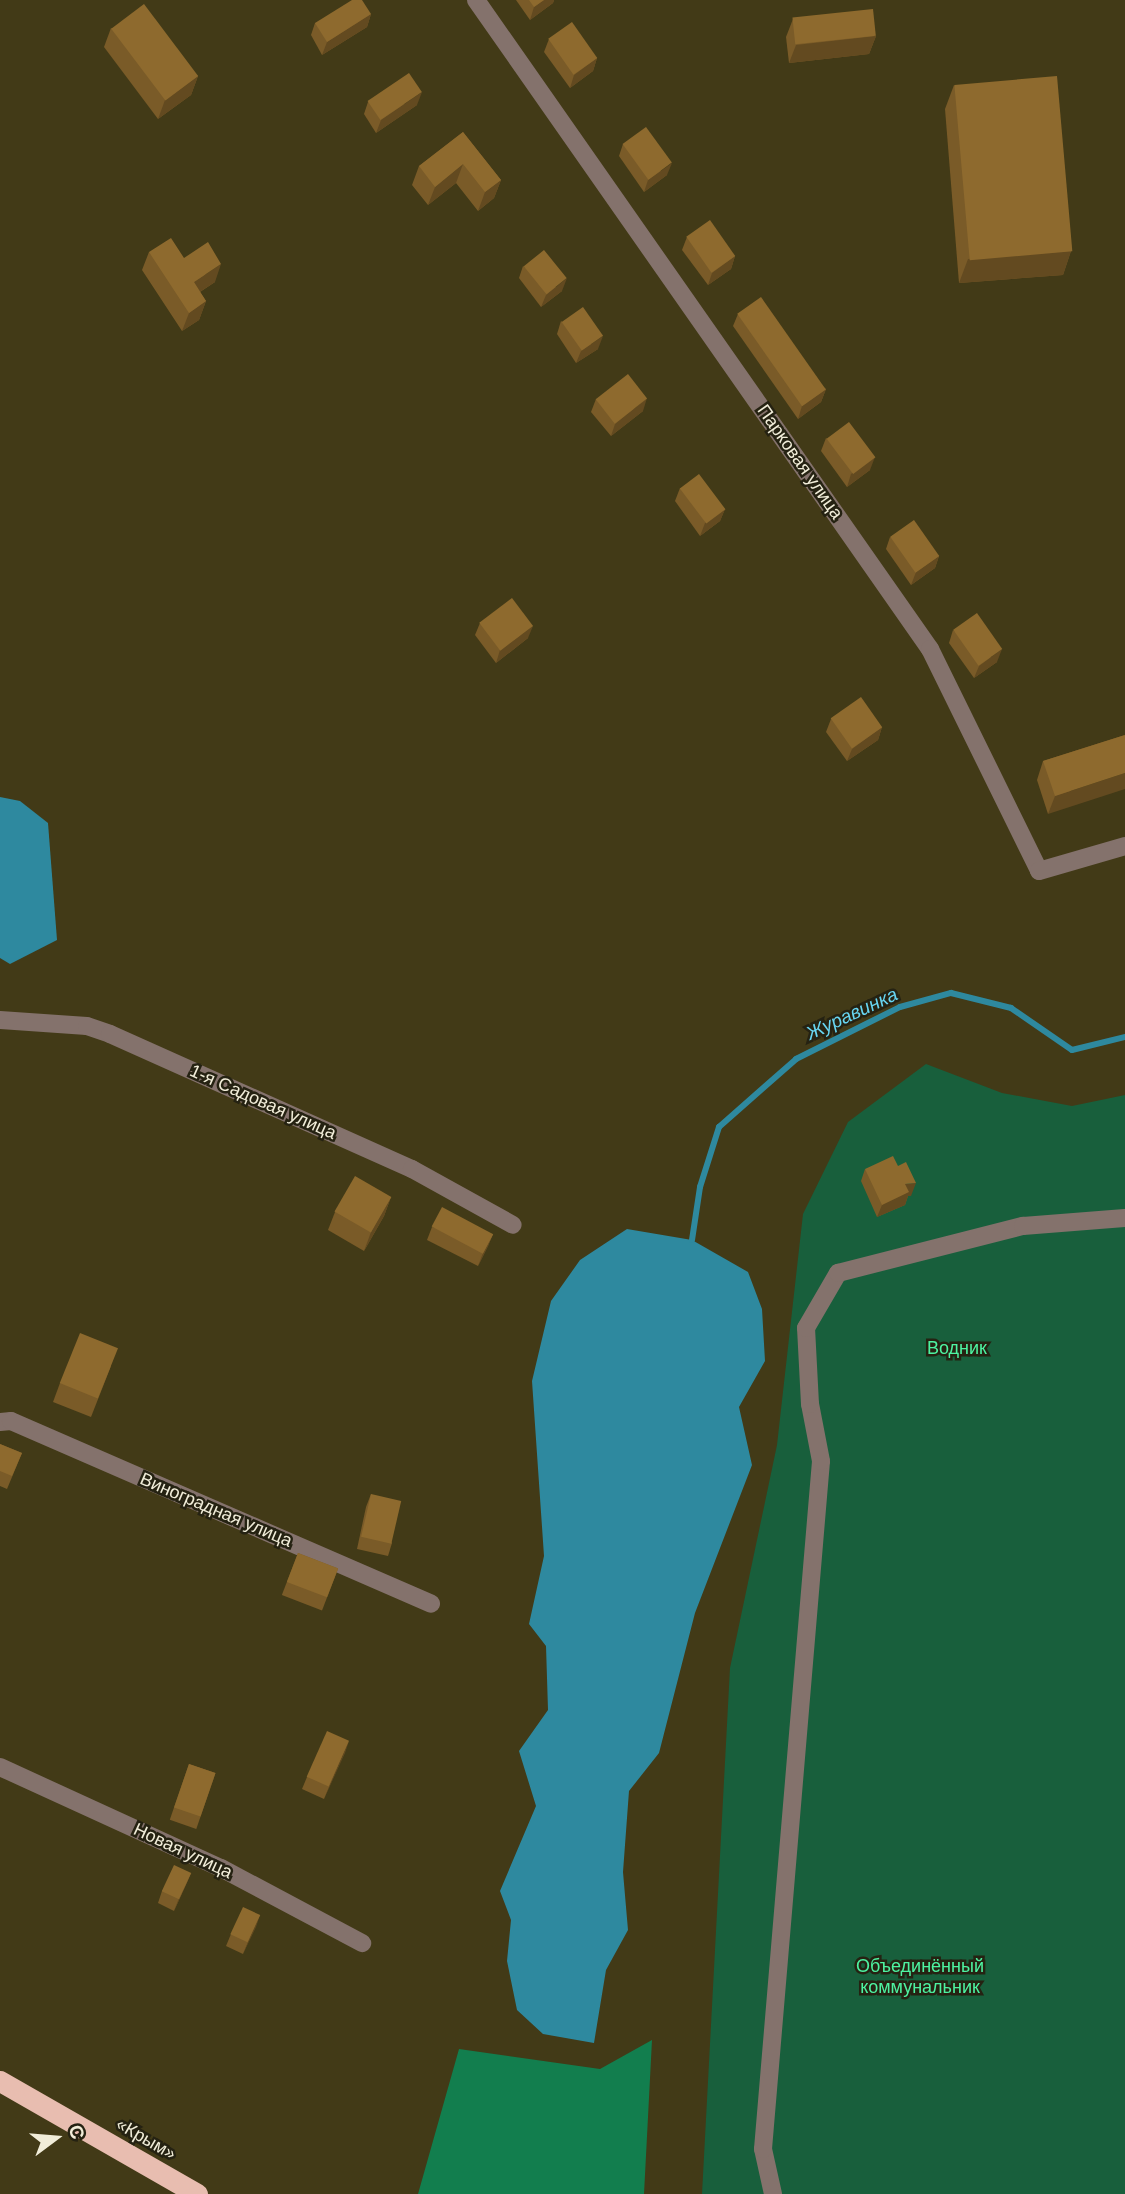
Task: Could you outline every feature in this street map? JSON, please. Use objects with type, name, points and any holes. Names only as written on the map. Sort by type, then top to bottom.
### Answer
[{"type":"highway","name":"«Крым»","points":[[0,2081],[197,2194]]},
{"type":"street","name":"Парковая улица","points":[[476,0],[930,649],[1039,871],[1125,846]]},
{"type":"street","name":"1-я Садовая улица","points":[[0,1020],[87,1026],[110,1034],[412,1170],[513,1225]]},
{"type":"street","points":[[773,2194],[764,2149],[821,1461],[810,1404],[806,1328],[838,1273],[1023,1226],[1125,1218]]},
{"type":"street","name":"Виноградная улица","points":[[0,1422],[11,1421],[432,1604]]},
{"type":"street","name":"Новая улица","points":[[0,1767],[221,1868],[362,1943]]},
{"type":"green space","name":"Объединённый коммунальник","points":[[926,1064],[1002,1093],[1072,1106],[1125,1095],[1125,2194],[702,2194],[730,1668],[777,1445],[803,1214],[848,1122]]},
{"type":"green space","points":[[652,2040],[644,2194],[418,2194],[459,2049],[600,2069]]},
{"type":"water","points":[[0,797],[20,801],[48,823],[57,940],[10,964],[0,958]]},
{"type":"water","points":[[627,1229],[692,1240],[748,1272],[762,1309],[765,1361],[739,1407],[752,1465],[695,1613],[659,1753],[629,1791],[623,1872],[628,1930],[606,1970],[594,2043],[543,2034],[517,2010],[507,1961],[511,1920],[500,1891],[536,1806],[519,1751],[548,1710],[546,1646],[529,1624],[544,1556],[532,1381],[551,1301],[580,1260]]},
{"type":"building","points":[[352,0],[362,0],[371,14],[327,42],[315,23]]},
{"type":"building","points":[[529,0],[544,0],[534,7]]},
{"type":"building","points":[[144,4],[198,76],[165,101],[111,29]]},
{"type":"building","points":[[873,9],[876,36],[795,44],[792,17]]},
{"type":"building","points":[[572,22],[597,58],[573,75],[548,39]]},
{"type":"building","points":[[409,73],[422,92],[380,120],[368,101]]},
{"type":"building","points":[[1057,76],[1072,251],[970,260],[954,85]]},
{"type":"building","points":[[646,127],[672,163],[648,180],[623,144]]},
{"type":"building","points":[[463,132],[501,180],[485,192],[463,164],[435,187],[419,166]]},
{"type":"building","points":[[710,220],[735,256],[711,273],[686,237]]},
{"type":"building","points":[[171,238],[184,258],[208,242],[221,264],[194,282],[206,301],[189,313],[149,252]]},
{"type":"building","points":[[544,250],[567,278],[546,294],[524,266]]},
{"type":"building","points":[[761,297],[826,390],[802,406],[737,314]]},
{"type":"building","points":[[583,307],[603,336],[582,351],[562,322]]},
{"type":"building","points":[[628,374],[647,398],[615,424],[596,399]]},
{"type":"building","points":[[849,422],[875,457],[853,474],[827,439]]},
{"type":"building","points":[[699,474],[725,509],[706,524],[680,488]]},
{"type":"building","points":[[914,520],[939,556],[915,573],[890,537]]},
{"type":"building","points":[[512,598],[533,626],[500,651],[479,623]]},
{"type":"building","points":[[977,613],[1002,649],[978,666],[953,630]]},
{"type":"building","points":[[861,697],[882,727],[852,749],[831,718]]},
{"type":"building","points":[[1125,735],[1125,773],[1055,796],[1043,761]]},
{"type":"building","points":[[893,1156],[898,1166],[906,1162],[916,1183],[905,1184],[909,1192],[882,1205],[865,1169]]},
{"type":"building","points":[[355,1176],[391,1197],[371,1233],[334,1212]]},
{"type":"building","points":[[442,1207],[493,1234],[483,1254],[432,1226]]},
{"type":"building","points":[[80,1333],[118,1348],[98,1398],[60,1383]]},
{"type":"building","points":[[0,1444],[22,1453],[12,1476],[0,1471]]},
{"type":"building","points":[[371,1494],[401,1501],[391,1544],[361,1537]]},
{"type":"building","points":[[298,1553],[338,1568],[327,1597],[287,1582]]},
{"type":"building","points":[[327,1731],[349,1741],[329,1786],[307,1777]]},
{"type":"building","points":[[189,1764],[215,1773],[200,1817],[174,1807]]},
{"type":"building","points":[[174,1865],[191,1873],[179,1899],[162,1891]]},
{"type":"building","points":[[243,1907],[260,1915],[248,1942],[230,1934]]},
{"type":"waterway","name":"Журавинка","points":[[692,1240],[700,1187],[719,1127],[796,1059],[900,1007],[951,993],[1011,1008],[1072,1050],[1125,1037]]},
{"type":"park label","name":"Водник","points":[[957,1348]]}]
